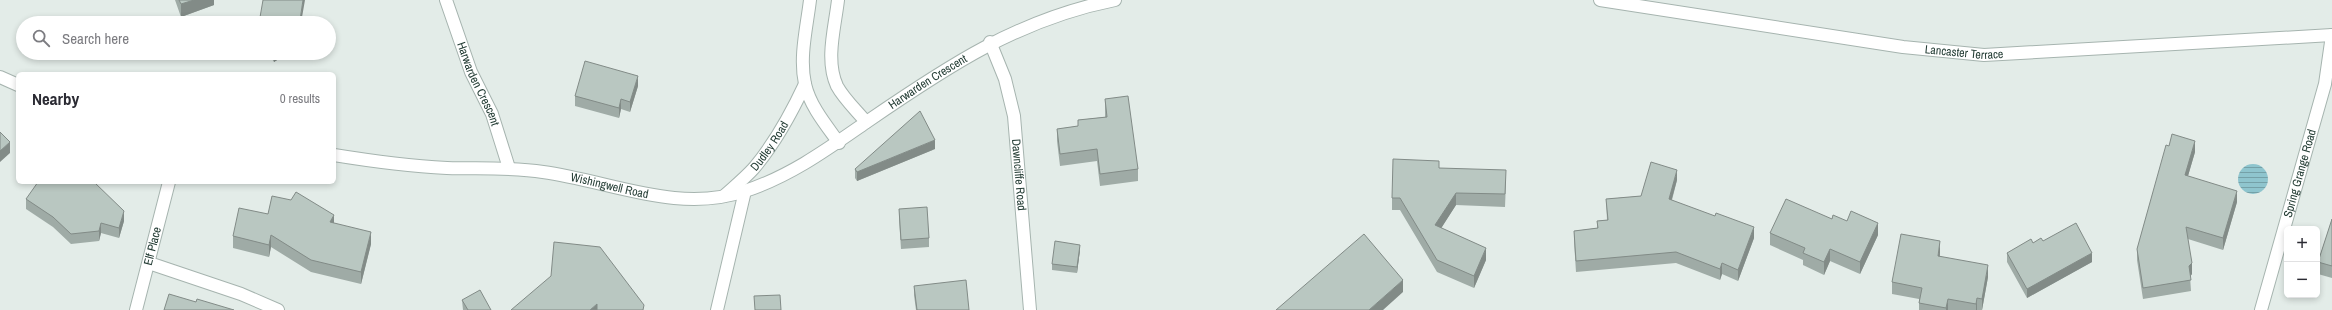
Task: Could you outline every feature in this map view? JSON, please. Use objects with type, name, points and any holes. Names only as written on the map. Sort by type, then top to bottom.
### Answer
[{"type":"street","name":"Harwarden Crescent","points":[[446,0],[472,72],[492,114],[509,168]]},
{"type":"street","points":[[810,0],[803,65],[805,84],[815,108],[838,143]]},
{"type":"street","points":[[838,0],[832,71],[838,87],[866,122]]},
{"type":"street","points":[[990,42],[1035,23],[1115,0]]},
{"type":"street","name":"Lancaster Terrace","points":[[1600,0],[1903,48],[1984,55],[2332,35]]},
{"type":"street","name":"Spring Grange Road","points":[[2261,310],[2325,84],[2332,35]]},
{"type":"street","name":"Harwarden Crescent","points":[[866,122],[959,60],[990,42]]},
{"type":"street","name":"Dawncliffe Road","points":[[990,42],[1005,79],[1014,116],[1030,310]]},
{"type":"street","points":[[0,77],[16,84]]},
{"type":"street","name":"Dudley Road","points":[[722,198],[753,169],[771,145],[786,122],[805,84]]},
{"type":"street","name":"Wishingwell Road","points":[[336,155],[402,165],[445,168],[509,168],[559,174],[677,199],[722,198],[745,191],[799,167],[838,143],[866,122]]},
{"type":"street","name":"Elf Place","points":[[136,310],[169,184]]},
{"type":"street","points":[[717,310],[745,191]]},
{"type":"street","points":[[149,263],[241,294],[278,310]]},
{"type":"water","points":[[2253,164],[2259,165],[2267,173],[2267,185],[2259,193],[2253,194],[2247,193],[2239,185],[2238,179],[2239,173],[2247,165]]},
{"type":"building","points":[[179,0],[194,0],[181,4]]},
{"type":"building","points":[[263,0],[303,0],[301,16],[260,16]]},
{"type":"building","points":[[585,61],[638,76],[630,102],[621,99],[619,108],[575,96]]},
{"type":"building","points":[[1128,96],[1138,169],[1100,174],[1097,149],[1060,154],[1057,129],[1078,126],[1078,120],[1107,117],[1105,99]]},
{"type":"building","points":[[920,111],[935,140],[857,172],[855,169]]},
{"type":"building","points":[[0,132],[10,142],[0,151]]},
{"type":"building","points":[[2172,134],[2195,141],[2185,175],[2237,191],[2223,238],[2186,227],[2192,263],[2189,266],[2191,280],[2143,288],[2137,249],[2166,145],[2169,146]]},
{"type":"building","points":[[1393,159],[1439,161],[1439,168],[1506,170],[1505,194],[1456,193],[1435,225],[1486,248],[1474,276],[1437,260],[1400,198],[1392,198]]},
{"type":"building","points":[[1651,162],[1677,170],[1669,199],[1715,216],[1716,213],[1754,227],[1738,270],[1722,263],[1720,269],[1676,252],[1576,261],[1574,231],[1598,228],[1597,221],[1608,220],[1606,199],[1641,196]]},
{"type":"building","points":[[37,184],[96,184],[124,211],[119,228],[101,223],[99,231],[71,234],[53,217],[26,199]]},
{"type":"building","points":[[296,192],[334,215],[330,222],[371,232],[361,272],[311,260],[271,235],[269,245],[233,236],[239,208],[268,214],[272,196],[291,200]]},
{"type":"building","points":[[1786,199],[1832,219],[1833,215],[1847,221],[1851,211],[1878,223],[1860,262],[1830,249],[1824,262],[1803,253],[1805,248],[1770,233]]},
{"type":"building","points":[[927,207],[929,238],[901,240],[899,209]]},
{"type":"building","points":[[2332,219],[2332,266],[2320,263],[2320,256]]},
{"type":"building","points":[[2076,223],[2092,253],[2027,289],[2007,253],[2031,239],[2033,243],[2041,238],[2043,241]]},
{"type":"building","points":[[1364,234],[1403,280],[1369,310],[1276,310]]},
{"type":"building","points":[[1901,234],[1940,241],[1938,256],[1988,265],[1982,299],[1977,298],[1976,304],[1948,299],[1946,308],[1919,303],[1922,288],[1892,282]]},
{"type":"building","points":[[1055,241],[1080,245],[1077,267],[1052,264]]},
{"type":"building","points":[[554,242],[600,247],[644,305],[643,310],[597,310],[597,304],[590,310],[511,310],[551,276]]},
{"type":"building","points":[[966,280],[969,310],[917,310],[914,286]]},
{"type":"building","points":[[480,290],[491,310],[468,310],[462,300]]},
{"type":"building","points":[[169,294],[196,302],[197,299],[234,310],[164,310]]},
{"type":"building","points":[[780,295],[781,310],[755,310],[754,296]]}]
